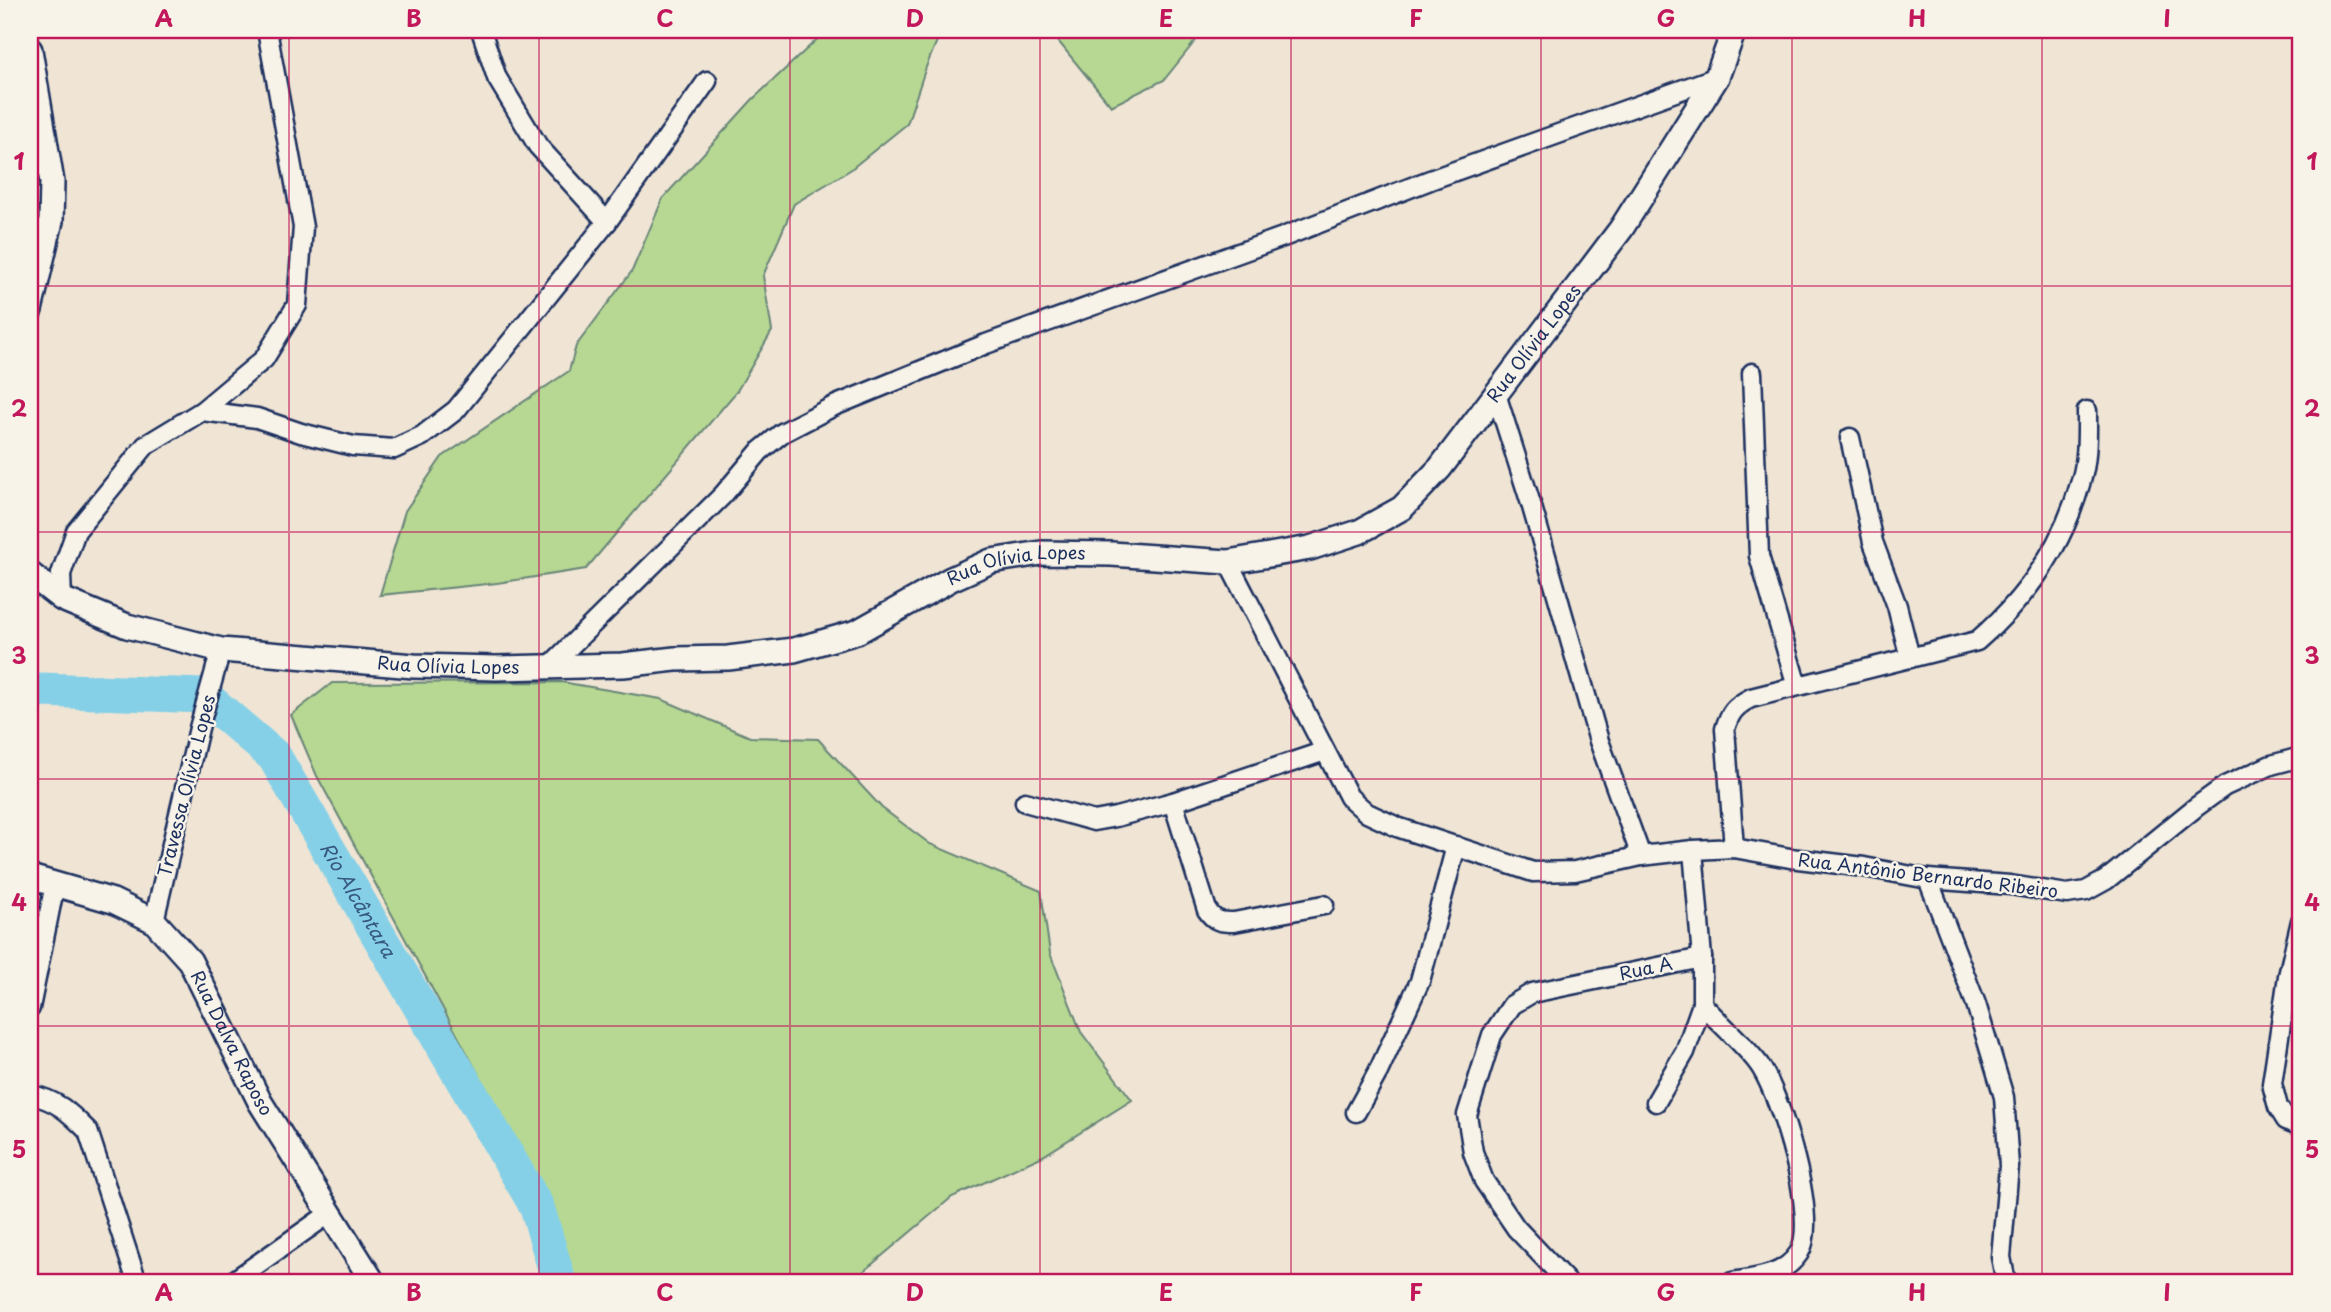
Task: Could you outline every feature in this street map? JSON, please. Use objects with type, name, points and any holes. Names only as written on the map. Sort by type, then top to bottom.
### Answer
[{"type":"street","points":[[62,599],[61,574],[76,531],[146,445],[202,411],[264,359],[297,305],[303,227],[267,30]]},
{"type":"street","points":[[481,30],[497,78],[538,146],[607,222]]},
{"type":"street","name":"Rua Olívia Lopes","points":[[30,574],[62,599],[127,626],[221,650],[414,666],[549,667],[728,658],[794,650],[858,632],[951,579],[991,561],[1041,552],[1228,562],[1310,548],[1359,532],[1402,508],[1440,468],[1621,229],[1717,77],[1734,30]]},
{"type":"street","points":[[30,50],[52,182],[51,221],[30,310]]},
{"type":"street","points":[[549,667],[723,495],[760,451],[782,433],[834,407],[986,344],[1717,77]]},
{"type":"street","points":[[202,411],[257,418],[353,446],[394,449],[422,436],[456,410],[607,222],[707,81]]},
{"type":"street","points":[[1752,373],[1759,556],[1797,686]]},
{"type":"street","points":[[1496,394],[1532,507],[1599,741],[1641,856]]},
{"type":"street","points":[[1734,848],[1725,729],[1729,714],[1751,698],[1977,641],[2004,618],[2036,580],[2067,521],[2082,479],[2087,411]]},
{"type":"street","points":[[1850,438],[1872,542],[1897,606],[1910,658]]},
{"type":"street","name":"Rua Antônio Bernardo Ribeiro","points":[[1228,562],[1349,797],[1367,813],[1397,827],[1533,872],[1575,871],[1641,856],[1734,848],[1928,879],[2067,894],[2086,891],[2106,880],[2225,786],[2271,765],[2301,757]]},
{"type":"street","name":"Travessa Olívia Lopes","points":[[154,921],[221,650]]},
{"type":"street","points":[[1025,802],[1094,821],[1173,802],[1325,751]]},
{"type":"street","points":[[1173,802],[1207,910],[1213,919],[1234,922],[1324,905]]},
{"type":"street","points":[[1356,1112],[1378,1072],[1420,981],[1456,846]]},
{"type":"street","points":[[1656,1102],[1685,1052],[1702,1004],[1702,958],[1693,850]]},
{"type":"street","name":"Rua Dalva Raposo","points":[[30,877],[113,901],[154,921],[190,961],[260,1102],[373,1282]]},
{"type":"street","points":[[1928,879],[1976,1004],[2004,1097],[2009,1166],[2001,1257],[2006,1282]]},
{"type":"street","points":[[30,1008],[55,884]]},
{"type":"street","points":[[2301,921],[2288,976],[2273,1084],[2278,1107],[2286,1119],[2301,1126]]},
{"type":"street","name":"Rua A","points":[[1567,1282],[1516,1228],[1484,1181],[1473,1152],[1467,1115],[1492,1035],[1512,1005],[1532,993],[1702,958]]},
{"type":"street","points":[[1702,1004],[1759,1065],[1790,1135],[1806,1218],[1801,1251],[1787,1266],[1763,1277],[1732,1282]]},
{"type":"street","points":[[30,1095],[46,1098],[69,1113],[88,1131],[137,1282]]},
{"type":"street","points":[[232,1282],[330,1213]]},
{"type":"green space","points":[[827,30],[955,30],[939,36],[907,124],[850,170],[794,204],[763,276],[772,331],[737,391],[586,569],[497,583],[380,595],[405,511],[442,457],[569,371],[576,346],[632,271],[663,198],[752,100]]},
{"type":"green space","points":[[1049,30],[1204,30],[1164,80],[1111,106]]},
{"type":"green space","points":[[561,682],[661,699],[750,737],[818,739],[882,808],[930,844],[1041,891],[1050,953],[1081,1032],[1132,1100],[1043,1156],[952,1197],[851,1282],[576,1282],[546,1199],[317,776],[291,715],[332,683]]},
{"type":"waterway","name":"Rio Alcântara","points":[[30,695],[42,690],[204,696],[274,756],[537,1207],[559,1282]]}]
